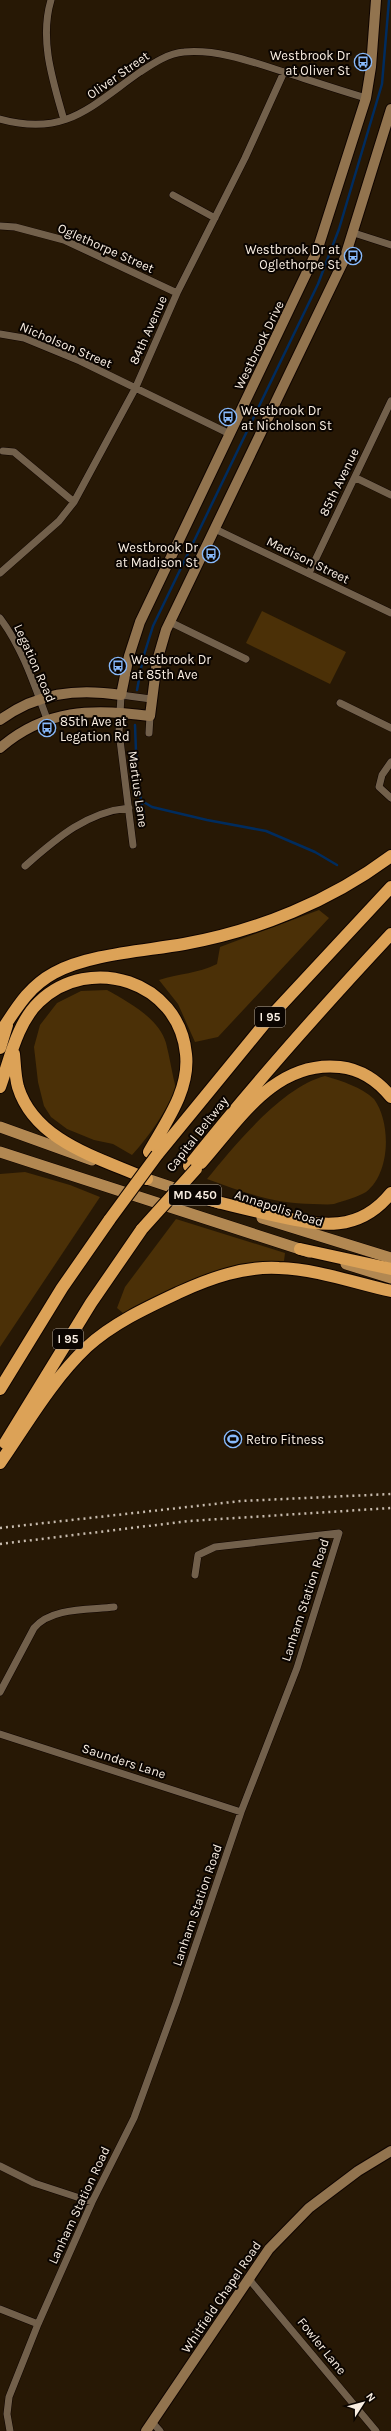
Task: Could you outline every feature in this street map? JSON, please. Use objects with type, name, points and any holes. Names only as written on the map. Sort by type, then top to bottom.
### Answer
[{"type":"highway","points":[[0,1033],[26,993],[54,972],[73,965],[118,955],[206,940],[263,923],[326,896],[391,856]]},
{"type":"highway","name":"Capital Beltway","points":[[0,1389],[62,1288],[153,1153],[270,1017],[391,887]]},
{"type":"highway","name":"Capital Beltway","points":[[0,1452],[91,1303],[142,1229],[193,1167],[239,1102],[294,1038],[391,934]]},
{"type":"highway","points":[[0,1087],[28,1015],[38,1002],[64,984],[102,977],[118,978],[136,984],[150,992],[164,1005],[174,1019],[182,1036],[186,1054],[186,1074],[180,1095],[153,1153]]},
{"type":"highway","points":[[0,1048],[9,1020]]},
{"type":"highway","points":[[14,1050],[18,1086],[30,1112],[41,1126],[65,1142],[147,1179]]},
{"type":"highway","points":[[193,1167],[264,1092],[285,1076],[298,1071],[329,1066],[345,1067],[360,1072],[374,1080],[391,1096]]},
{"type":"highway","points":[[210,1200],[303,1222],[319,1225],[336,1225],[358,1219],[384,1202],[391,1193]]},
{"type":"highway","points":[[300,1249],[391,1269]]},
{"type":"highway","points":[[0,1463],[59,1378],[88,1347],[123,1321],[196,1285],[238,1271],[279,1268],[301,1270],[391,1291]]},
{"type":"main road","name":"Annapolis Road","points":[[0,1127],[147,1179],[391,1258]]},
{"type":"main road","name":"MD 450","points":[[0,1152],[391,1278]]},
{"type":"street","points":[[51,0],[47,22],[48,56],[64,120]]},
{"type":"street","name":"Westbrook Drive","points":[[119,712],[129,656],[140,622],[317,251],[366,98],[371,67],[376,0]]},
{"type":"street","name":"Oliver Street","points":[[0,119],[28,125],[64,120],[88,110],[146,68],[183,52],[219,54],[284,72],[366,98]]},
{"type":"street","name":"84th Avenue","points":[[0,573],[59,521],[74,502],[135,388],[177,293],[215,218],[284,72]]},
{"type":"street","points":[[150,733],[151,700],[157,661],[170,622],[330,290],[354,233],[391,109]]},
{"type":"street","points":[[173,195],[215,218]]},
{"type":"street","name":"Oglethorpe Street","points":[[0,226],[15,227],[64,240],[177,293]]},
{"type":"street","points":[[354,233],[391,245]]},
{"type":"street","name":"Nicholson Street","points":[[0,334],[24,338],[80,361],[230,434]]},
{"type":"street","name":"85th Avenue","points":[[309,573],[356,478],[391,401]]},
{"type":"street","points":[[3,451],[14,452],[74,502]]},
{"type":"street","points":[[356,478],[391,495]]},
{"type":"street","name":"Madison Street","points":[[215,529],[391,613]]},
{"type":"street","name":"Legation Road","points":[[0,618],[15,642],[47,719]]},
{"type":"street","points":[[170,622],[246,659]]},
{"type":"street","points":[[0,720],[21,706],[39,698],[74,692],[99,692],[151,700]]},
{"type":"street","points":[[340,703],[391,728]]},
{"type":"street","points":[[0,748],[24,730],[47,719],[75,713],[119,712],[150,716]]},
{"type":"street","name":"Martius Lane","points":[[119,712],[123,776],[129,808],[133,845]]},
{"type":"street","points":[[391,762],[382,775],[379,787],[391,798]]},
{"type":"street","points":[[25,866],[57,839],[85,820],[105,812],[129,808]]},
{"type":"street","name":"Lanham Station Road","points":[[10,2431],[7,2414],[9,2397],[38,2324],[92,2202],[134,2118],[176,2003],[241,1812],[297,1668],[339,1533],[215,1547],[198,1555],[195,1575]]},
{"type":"street","points":[[0,1692],[34,1628],[41,1621],[62,1613],[114,1607]]},
{"type":"street","name":"Saunders Lane","points":[[0,1734],[241,1812]]},
{"type":"street","name":"Whitfield Chapel Road","points":[[146,2431],[269,2249],[309,2208],[358,2171],[391,2152]]},
{"type":"street","points":[[0,2166],[34,2183],[92,2202]]},
{"type":"street","name":"Fowler Lane","points":[[248,2278],[376,2431]]},
{"type":"street","points":[[0,2309],[38,2324]]},
{"type":"street","points":[[152,2422],[160,2431]]},
{"type":"shaded area","points":[[262,611],[346,652],[330,684],[246,643]]},
{"type":"shaded area","points":[[319,910],[329,918],[218,1037],[195,1042],[178,1004],[159,980],[195,972],[217,964],[220,947]]},
{"type":"shaded area","points":[[107,990],[133,1005],[150,1018],[157,1026],[166,1043],[176,1089],[157,1124],[132,1155],[113,1144],[94,1140],[67,1129],[51,1117],[44,1106],[38,1082],[34,1047],[40,1025],[57,1003],[81,991]]},
{"type":"shaded area","points":[[325,1076],[345,1082],[363,1091],[374,1099],[380,1109],[386,1134],[384,1160],[380,1173],[366,1192],[334,1204],[285,1202],[272,1200],[207,1179],[245,1134],[276,1104],[309,1082]]},
{"type":"shaded area","points":[[25,1172],[70,1185],[100,1197],[0,1347],[0,1174]]},
{"type":"shaded area","points":[[176,1219],[285,1253],[284,1261],[240,1264],[206,1275],[123,1313],[117,1308],[125,1287]]},
{"type":"waterway","points":[[137,690],[143,658],[153,626],[318,284],[339,229],[382,84],[389,0]]},
{"type":"waterway","points":[[135,725],[137,778],[144,816]]},
{"type":"waterway","points":[[142,801],[152,807],[207,820],[266,831],[315,852],[337,865]]},
{"type":"railway","points":[[0,1528],[241,1501],[391,1494]]},
{"type":"railway","points":[[0,1544],[189,1521],[391,1508]]},
{"type":"place","name":"Westbrook Dr at Oliver St","points":[[363,62]]},
{"type":"place","name":"Westbrook Dr at Oglethorpe St","points":[[353,256]]},
{"type":"place","name":"Westbrook Dr at Nicholson St","points":[[228,417]]},
{"type":"place","name":"Westbrook Dr at Madison St","points":[[211,554]]},
{"type":"place","name":"Westbrook Dr at 85th Ave","points":[[118,666]]},
{"type":"place","name":"85th Ave at Legation Rd","points":[[47,728]]},
{"type":"place","name":"Retro Fitness","points":[[233,1439]]}]
